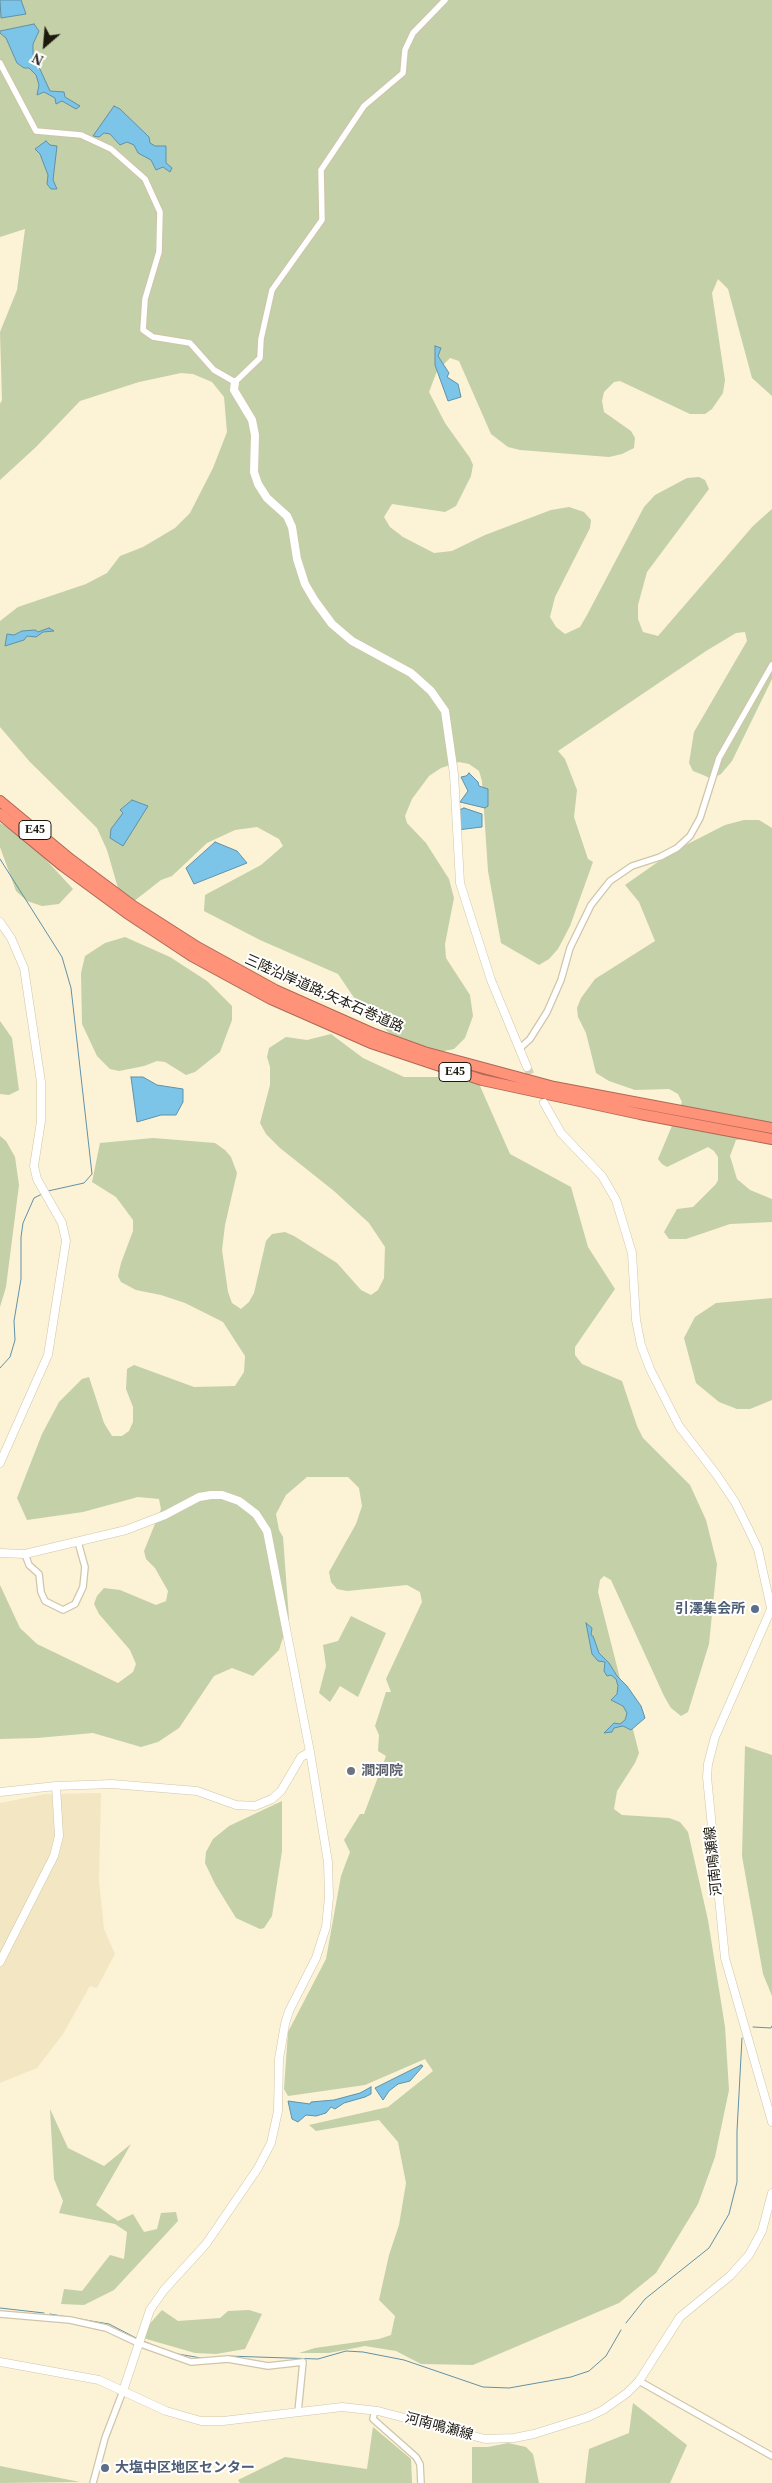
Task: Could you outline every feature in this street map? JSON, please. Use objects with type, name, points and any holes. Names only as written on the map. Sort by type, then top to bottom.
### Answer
[{"type":"highway","name":"三陸沿岸道路;矢本石巻道路","points":[[0,801],[66,862]]},
{"type":"highway","name":"三陸沿岸道路;矢本石巻道路","points":[[0,814],[228,977],[271,999],[371,1043],[420,1061],[482,1080],[547,1095],[772,1139]]},
{"type":"highway","name":"三陸沿岸道路;矢本石巻道路","points":[[164,932],[275,990],[374,1034],[424,1052],[554,1087],[772,1128]]},
{"type":"street","points":[[446,0],[413,33],[404,50],[403,73],[364,106],[321,170],[322,220],[272,290],[261,338],[260,358],[235,382],[234,390],[252,420],[256,435],[254,472],[258,484],[267,498],[287,516],[292,527],[297,559],[306,584],[315,601],[332,624],[352,640],[411,673],[431,690],[444,711],[454,774],[460,884],[491,980],[526,1067]]},
{"type":"street","points":[[0,64],[36,131],[82,135],[111,148],[146,179],[160,212],[159,252],[145,299],[143,330],[153,336],[190,343],[214,370],[235,382]]},
{"type":"street","points":[[519,1049],[530,1038],[547,1012],[561,980],[570,948],[591,905],[610,881],[632,866],[660,857],[677,848],[690,836],[700,818],[719,758],[772,665]]},
{"type":"street","points":[[0,922],[11,938],[24,968],[41,1082],[41,1121],[34,1166],[37,1179],[62,1223],[66,1241],[48,1355],[0,1463]]},
{"type":"street","points":[[544,1103],[561,1133],[602,1176],[616,1200],[632,1253],[636,1320],[641,1345],[650,1370],[679,1426],[716,1474],[744,1519],[758,1549],[772,1607]]},
{"type":"street","points":[[0,1553],[25,1554],[78,1542],[148,1522],[199,1497],[222,1495],[240,1501],[248,1507],[262,1522],[267,1531],[310,1752],[328,1862],[328,1912],[322,1942],[289,2011],[282,2038],[278,2111],[271,2143],[258,2168],[206,2244],[156,2301],[147,2318],[124,2391],[105,2438],[93,2483]]},
{"type":"street","points":[[25,1554],[29,1565],[39,1574],[40,1592],[45,1601],[63,1610],[75,1604],[83,1587],[85,1567],[78,1542]]},
{"type":"street","name":"河南鳴瀬線","points":[[772,1607],[715,1737],[707,1777],[725,1958],[772,2122]]},
{"type":"street","points":[[0,1792],[56,1786],[112,1784],[197,1791],[236,1805],[255,1806],[272,1799],[281,1791],[301,1757],[310,1752]]},
{"type":"street","points":[[0,1962],[54,1856],[59,1836],[56,1786]]},
{"type":"street","name":"河南鳴瀬線","points":[[0,2362],[86,2376],[166,2411],[201,2421],[223,2421],[342,2407],[375,2410],[485,2439],[514,2438],[588,2417],[616,2401],[639,2380],[680,2317],[730,2276],[749,2255],[762,2231],[772,2193]]},
{"type":"street","points":[[0,2314],[70,2320],[106,2328],[138,2343],[191,2362],[228,2359],[268,2366],[303,2362],[298,2412]]},
{"type":"street","points":[[639,2380],[772,2456]]},
{"type":"street","points":[[375,2410],[373,2419],[416,2456],[420,2464],[421,2483]]},
{"type":"shaded area","points":[[101,1793],[99,1881],[104,1929],[115,1954],[97,1988],[90,1986],[63,2034],[37,2068],[0,2083],[0,1803],[45,1794]]},
{"type":"green space","points":[[0,0],[772,0],[772,396],[752,378],[728,289],[718,279],[712,293],[725,380],[723,393],[712,409],[705,414],[690,414],[620,381],[614,382],[604,392],[602,401],[604,412],[631,431],[635,438],[634,448],[622,454],[609,457],[520,450],[508,447],[491,434],[459,361],[450,358],[437,371],[429,392],[445,423],[470,458],[473,465],[471,476],[456,506],[445,512],[392,504],[384,517],[390,527],[403,537],[434,553],[452,551],[485,535],[551,510],[569,507],[584,512],[591,520],[590,528],[555,597],[550,617],[556,627],[565,634],[580,627],[644,507],[655,495],[687,478],[699,477],[705,480],[709,489],[647,572],[638,605],[638,619],[643,632],[658,636],[753,526],[772,509],[772,679],[732,761],[721,774],[712,779],[693,771],[689,763],[694,732],[747,641],[745,632],[736,633],[706,651],[558,751],[565,759],[577,790],[574,817],[588,859],[593,862],[570,926],[558,949],[549,959],[539,965],[501,943],[488,871],[482,781],[479,771],[469,764],[459,762],[441,768],[429,776],[412,799],[405,816],[407,823],[426,843],[449,879],[454,898],[445,944],[446,958],[470,995],[473,1016],[465,1038],[454,1049],[434,1053],[394,1037],[361,1008],[338,974],[260,940],[204,911],[205,895],[261,865],[283,846],[279,839],[257,827],[235,830],[207,843],[172,876],[161,880],[124,909],[107,850],[97,828],[30,762],[0,727],[0,621],[18,607],[86,584],[107,573],[120,556],[143,547],[175,528],[190,513],[213,468],[227,432],[224,397],[212,382],[193,374],[181,373],[139,382],[80,401],[36,447],[0,480],[0,404],[2,400],[0,332],[17,290],[25,229],[0,237]]},
{"type":"green space","points":[[744,820],[759,820],[772,828],[772,1137],[736,1140],[730,1156],[737,1179],[750,1190],[772,1199],[772,1222],[730,1224],[686,1239],[669,1239],[664,1232],[677,1209],[693,1207],[716,1184],[718,1180],[718,1157],[708,1147],[667,1167],[662,1164],[658,1159],[682,1102],[678,1094],[669,1089],[635,1090],[609,1081],[596,1073],[586,1033],[578,1017],[577,1008],[581,998],[595,979],[655,941],[639,902],[625,885],[672,852],[725,825]]},
{"type":"green space","points":[[0,823],[26,838],[73,889],[59,904],[42,906],[27,901],[16,891],[0,847]]},
{"type":"green space","points":[[125,937],[170,957],[207,981],[232,1006],[232,1020],[220,1052],[195,1072],[186,1075],[165,1062],[157,1061],[144,1066],[119,1071],[110,1069],[97,1056],[82,1024],[81,973],[85,956],[105,943]]},
{"type":"green space","points":[[0,1021],[12,1038],[19,1090],[9,1095],[0,1094]]},
{"type":"green space","points":[[331,1034],[363,1058],[404,1077],[476,1077],[510,1154],[571,1187],[588,1247],[615,1289],[575,1347],[575,1355],[582,1364],[622,1381],[643,1438],[690,1485],[706,1520],[717,1564],[709,1644],[688,1712],[681,1716],[671,1708],[664,1696],[611,1580],[604,1576],[600,1580],[598,1592],[639,1753],[635,1763],[617,1791],[614,1809],[622,1815],[669,1818],[680,1822],[688,1832],[708,1920],[725,2027],[729,2090],[715,2157],[698,2204],[656,2273],[619,2303],[473,2365],[421,2364],[396,2351],[365,2346],[329,2353],[299,2353],[315,2348],[379,2339],[391,2335],[395,2316],[379,2300],[389,2255],[399,2225],[406,2183],[398,2142],[379,2120],[316,2131],[309,2125],[388,2107],[433,2071],[425,2059],[365,2085],[288,2096],[284,2089],[288,2032],[326,1959],[341,1876],[350,1852],[344,1840],[360,1814],[364,1814],[386,1756],[378,1751],[379,1735],[375,1726],[386,1692],[391,1692],[386,1679],[422,1602],[420,1592],[407,1585],[347,1591],[337,1589],[331,1582],[329,1572],[356,1524],[362,1506],[359,1488],[348,1477],[307,1477],[286,1495],[276,1514],[279,1530],[283,1537],[289,1619],[279,1650],[253,1676],[232,1668],[214,1676],[179,1728],[158,1742],[141,1747],[93,1733],[0,1739],[0,1585],[20,1628],[37,1644],[118,1683],[133,1672],[136,1664],[130,1650],[99,1614],[94,1604],[97,1596],[104,1588],[120,1590],[156,1605],[166,1601],[168,1591],[155,1568],[146,1559],[144,1551],[161,1509],[159,1499],[138,1497],[83,1512],[27,1520],[17,1498],[42,1434],[59,1402],[82,1379],[89,1377],[104,1423],[112,1436],[122,1436],[129,1431],[133,1422],[133,1407],[126,1389],[127,1369],[134,1365],[194,1387],[235,1386],[244,1372],[245,1356],[223,1322],[185,1303],[161,1295],[136,1290],[121,1282],[118,1276],[133,1231],[133,1220],[116,1197],[92,1182],[100,1143],[153,1138],[215,1143],[231,1157],[237,1173],[225,1225],[222,1250],[228,1292],[232,1303],[241,1309],[249,1302],[254,1293],[266,1241],[272,1234],[285,1232],[337,1263],[361,1290],[371,1295],[378,1290],[384,1278],[385,1247],[369,1223],[334,1191],[280,1148],[266,1134],[260,1123],[270,1085],[270,1067],[267,1057],[269,1048],[286,1037],[307,1040]]},
{"type":"green space","points":[[0,1136],[6,1141],[15,1157],[19,1185],[6,1287],[0,1307]]},
{"type":"green space","points":[[772,1298],[772,1400],[750,1409],[737,1409],[719,1402],[696,1383],[684,1338],[695,1317],[716,1303]]},
{"type":"green space","points":[[351,1616],[386,1633],[358,1697],[340,1686],[330,1702],[319,1693],[326,1666],[323,1645],[338,1641]]},
{"type":"green space","points":[[745,1746],[772,1755],[772,1996],[763,1974],[742,1856]]},
{"type":"green space","points":[[282,1801],[282,1851],[272,1916],[264,1928],[260,1929],[236,1918],[215,1884],[205,1863],[206,1852],[213,1839],[229,1826]]},
{"type":"green space","points":[[50,2109],[68,2148],[104,2166],[131,2144],[96,2205],[118,2221],[133,2214],[144,2232],[157,2229],[161,2213],[176,2212],[178,2221],[114,2290],[84,2305],[61,2304],[64,2289],[82,2291],[110,2255],[124,2259],[127,2232],[115,2224],[59,2213],[63,2201],[54,2179]]},
{"type":"green space","points":[[162,2310],[178,2321],[220,2318],[228,2311],[249,2310],[262,2314],[245,2349],[216,2354],[195,2353],[143,2338],[146,2328]]},
{"type":"green space","points":[[633,2403],[687,2445],[670,2483],[585,2483],[589,2449],[629,2433]]},
{"type":"green space","points":[[373,2427],[411,2459],[412,2483],[240,2483],[238,2480],[285,2457],[367,2469]]},
{"type":"green space","points":[[508,2443],[526,2447],[533,2454],[539,2483],[472,2483],[472,2447],[488,2447]]},
{"type":"green space","points":[[0,2466],[80,2482],[0,2483]]},
{"type":"water","points":[[0,0],[21,0],[26,14],[1,18]]},
{"type":"water","points":[[34,24],[39,31],[33,44],[33,54],[50,91],[64,92],[65,97],[80,106],[76,109],[62,101],[56,104],[55,98],[44,92],[37,95],[39,85],[36,75],[29,68],[24,68],[17,63],[6,38],[0,33],[0,31]]},
{"type":"water","points":[[114,106],[120,109],[149,137],[150,143],[155,146],[166,146],[166,163],[172,168],[170,172],[163,167],[156,170],[151,160],[138,153],[134,145],[127,142],[120,145],[110,134],[104,133],[99,137],[93,136]]},
{"type":"water","points":[[46,141],[50,145],[57,146],[53,180],[57,189],[51,189],[47,184],[48,175],[40,154],[35,149]]},
{"type":"water","points":[[435,346],[441,348],[438,356],[449,373],[447,377],[458,384],[461,397],[448,401],[435,365]]},
{"type":"water","points":[[49,628],[54,631],[43,632],[36,637],[27,636],[24,640],[5,646],[7,634],[14,635],[22,631],[35,630],[38,632]]},
{"type":"water","points":[[469,773],[478,782],[479,786],[488,789],[488,806],[485,808],[460,802],[468,791],[461,777]]},
{"type":"water","points":[[132,800],[148,806],[123,846],[110,838],[111,829],[123,813],[120,810]]},
{"type":"water","points":[[464,808],[482,814],[482,827],[457,830],[459,810]]},
{"type":"water","points":[[215,842],[237,851],[247,863],[194,884],[186,868]]},
{"type":"water","points":[[131,1077],[143,1077],[157,1085],[183,1089],[183,1102],[176,1115],[161,1115],[137,1122]]},
{"type":"water","points":[[586,1623],[592,1628],[591,1635],[599,1653],[609,1663],[641,1706],[645,1718],[631,1730],[623,1726],[614,1728],[612,1732],[604,1733],[614,1723],[620,1724],[625,1720],[627,1713],[623,1706],[611,1700],[617,1694],[618,1686],[616,1679],[611,1675],[607,1676],[604,1671],[605,1662],[598,1661],[592,1654]]},
{"type":"water","points":[[421,2065],[423,2066],[410,2081],[398,2084],[389,2091],[383,2100],[375,2088]]},
{"type":"water","points":[[371,2087],[371,2094],[344,2103],[335,2109],[331,2107],[326,2113],[316,2116],[306,2115],[298,2122],[292,2119],[288,2101],[310,2104],[311,2102],[334,2100],[360,2093]]},
{"type":"waterway","points":[[0,859],[62,957],[71,988],[92,1174],[84,1183],[48,1191]]},
{"type":"waterway","points":[[0,1368],[10,1357],[15,1340],[14,1321],[21,1279],[23,1223],[34,1198],[42,1194]]},
{"type":"waterway","points":[[753,2027],[771,2028],[772,2026]]},
{"type":"waterway","points":[[626,2323],[645,2299],[709,2248],[729,2214],[737,2182],[737,2131],[742,2038]]},
{"type":"waterway","points":[[0,2308],[44,2313]]},
{"type":"waterway","points":[[50,2314],[109,2324],[138,2339]]},
{"type":"waterway","points":[[227,2356],[318,2359],[346,2351],[363,2352],[404,2360],[483,2387],[509,2388],[571,2377],[589,2371],[606,2356],[621,2330]]},
{"type":"waterway","points":[[143,2341],[158,2347]]},
{"type":"waterway","points":[[178,2354],[201,2358]]},
{"type":"tunnel","points":[[527,1067],[544,1103]]},
{"type":"place","name":"引澤集会所","points":[[755,1609]]},
{"type":"place","name":"澗洞院","points":[[351,1771]]},
{"type":"place","name":"大塩中区地区センター","points":[[105,2468]]}]
